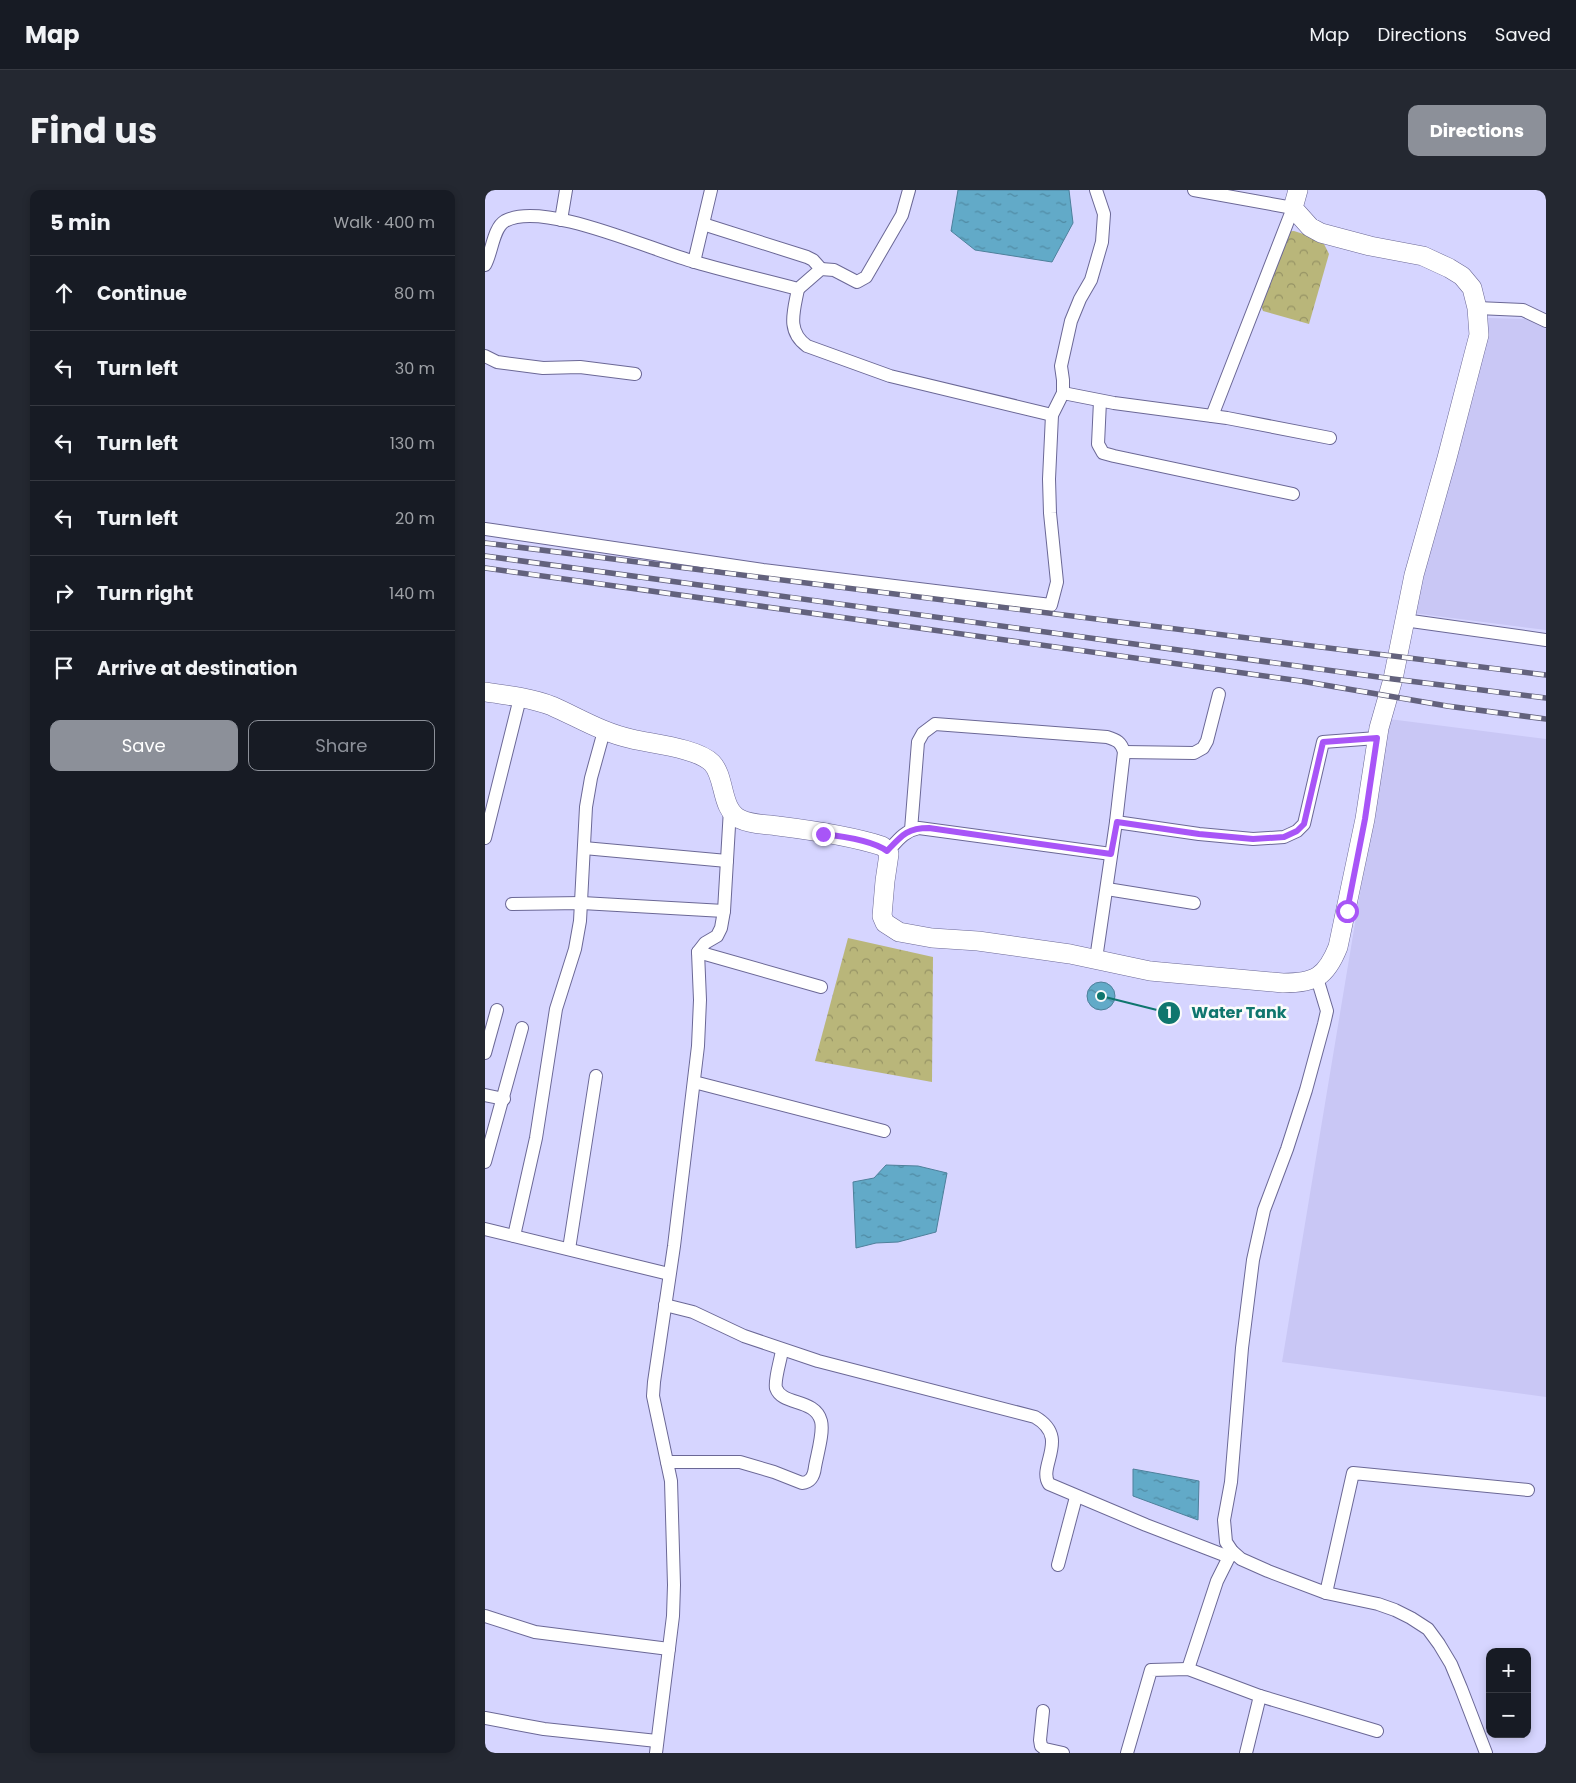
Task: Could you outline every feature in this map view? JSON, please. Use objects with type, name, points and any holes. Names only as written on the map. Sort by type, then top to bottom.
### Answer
[{"type":"street","points":[[561,220],[567,190]]},
{"type":"street","points":[[694,262],[711,190]]},
{"type":"street","points":[[703,224],[807,257],[813,260],[821,269],[834,270],[857,282],[866,277],[902,215],[909,190]]},
{"type":"street","points":[[485,529],[763,570],[1051,606],[1057,582],[1050,512],[1049,479],[1052,415],[1063,393],[1061,366],[1071,321],[1080,299],[1091,280],[1102,242],[1104,214],[1096,190]]},
{"type":"street","points":[[730,809],[739,819],[759,825],[861,840],[882,846],[889,854],[882,916],[885,924],[899,932],[932,938],[979,941],[1096,958],[1128,968],[1149,971],[1230,979],[1297,983],[1317,978],[1333,961],[1339,947],[1365,819],[1377,738],[1393,679],[1414,575],[1479,334],[1477,308],[1472,288],[1463,276],[1423,256],[1321,234],[1311,227],[1293,208],[1194,190]]},
{"type":"street","points":[[1212,416],[1293,208],[1298,190]]},
{"type":"street","points":[[485,265],[497,230],[504,221],[522,217],[552,218],[624,237],[694,262],[798,289]]},
{"type":"street","points":[[821,269],[798,289],[793,324],[794,332],[799,340],[807,346],[890,376],[1052,415]]},
{"type":"street","points":[[1477,308],[1523,310],[1546,321]]},
{"type":"street","points":[[485,356],[497,362],[543,368],[581,367],[635,374]]},
{"type":"street","points":[[1063,393],[1100,401],[1212,416],[1330,438]]},
{"type":"street","points":[[1100,401],[1098,444],[1103,453],[1293,494]]},
{"type":"street","points":[[1404,620],[1546,640]]},
{"type":"street","points":[[485,692],[550,705],[604,731],[697,754],[711,762],[718,772],[730,809],[724,911],[721,928],[717,936],[705,943],[698,952],[698,1046],[653,1396],[671,1481],[675,1585],[657,1747],[485,1718]]},
{"type":"street","points":[[1124,752],[1194,753],[1203,748],[1207,741],[1219,694]]},
{"type":"street","points":[[485,838],[520,698]]},
{"type":"street","points":[[911,830],[918,742],[923,733],[935,724],[1116,739],[1122,744],[1124,752],[1117,822],[1096,958]]},
{"type":"street","points":[[514,1236],[536,1138],[556,1009],[575,949],[580,921],[588,793],[604,731]]},
{"type":"street","points":[[1117,822],[1199,834],[1253,839],[1284,837],[1297,831],[1304,824],[1323,742],[1377,738]]},
{"type":"street","points":[[887,851],[903,834],[911,830],[929,828],[1111,854]]},
{"type":"street","points":[[584,848],[727,861]]},
{"type":"street","points":[[1107,889],[1194,904]]},
{"type":"street","points":[[513,904],[582,903],[724,911]]},
{"type":"street","points":[[698,952],[821,987]]},
{"type":"street","points":[[1231,1554],[1226,1542],[1224,1520],[1231,1482],[1242,1348],[1253,1260],[1264,1210],[1290,1140],[1327,1011],[1317,978]]},
{"type":"street","points":[[485,1053],[497,1010]]},
{"type":"street","points":[[485,1162],[523,1028]]},
{"type":"street","points":[[569,1249],[596,1076]]},
{"type":"street","points":[[694,1082],[885,1131]]},
{"type":"street","points":[[485,1095],[503,1099]]},
{"type":"street","points":[[485,1229],[669,1274]]},
{"type":"street","points":[[665,1305],[693,1312],[744,1336],[818,1361],[1035,1417],[1042,1421],[1051,1436],[1052,1446],[1047,1482],[1054,1488],[1231,1554],[1268,1571],[1326,1593],[1378,1604],[1411,1618],[1428,1628],[1451,1664],[1486,1753]]},
{"type":"street","points":[[667,1462],[740,1462],[802,1483],[807,1483],[812,1479],[815,1471],[821,1422],[817,1412],[780,1394],[776,1389],[782,1350]]},
{"type":"street","points":[[1326,1593],[1353,1473],[1528,1490]]},
{"type":"street","points":[[1058,1565],[1077,1497]]},
{"type":"street","points":[[1188,1669],[1217,1581],[1231,1554]]},
{"type":"street","points":[[485,1616],[535,1632],[669,1649]]},
{"type":"street","points":[[1127,1753],[1151,1670],[1188,1669],[1260,1696],[1377,1731]]},
{"type":"street","points":[[1246,1753],[1260,1696]]},
{"type":"street","points":[[1043,1711],[1041,1746],[1045,1749],[1063,1753]]},
{"type":"shaded area","points":[[1487,318],[1526,319],[1546,329],[1546,630],[1413,613],[1477,384]]},
{"type":"shaded area","points":[[1389,719],[1546,739],[1546,1397],[1282,1362]]},
{"type":"green space","points":[[1294,231],[1322,240],[1329,254],[1309,324],[1263,311],[1259,297],[1280,232]]},
{"type":"green space","points":[[848,938],[933,957],[932,1082],[815,1061]]},
{"type":"water","points":[[958,190],[1069,190],[1073,223],[1052,262],[975,250],[951,231]]},
{"type":"water","points":[[1101,982],[1111,986],[1115,996],[1111,1006],[1101,1010],[1091,1006],[1087,996],[1091,986]]},
{"type":"water","points":[[886,1165],[918,1166],[947,1173],[936,1232],[898,1242],[876,1243],[856,1248],[853,1182],[874,1178]]},
{"type":"water","points":[[1133,1469],[1199,1481],[1198,1520],[1133,1496]]},
{"type":"railway","points":[[485,543],[1546,675]]},
{"type":"railway","points":[[485,556],[1546,698]]},
{"type":"railway","points":[[485,568],[1301,681],[1447,706],[1546,719]]},
{"type":"place","name":"Water Tank","points":[[1101,996]]},
{"type":"route","points":[[823,834],[861,840],[882,846],[887,851],[903,834],[919,828],[929,828],[1111,854],[1117,822],[1199,834],[1253,839],[1284,837],[1297,831],[1304,824],[1323,742],[1377,738],[1365,819],[1347,911]]}]
